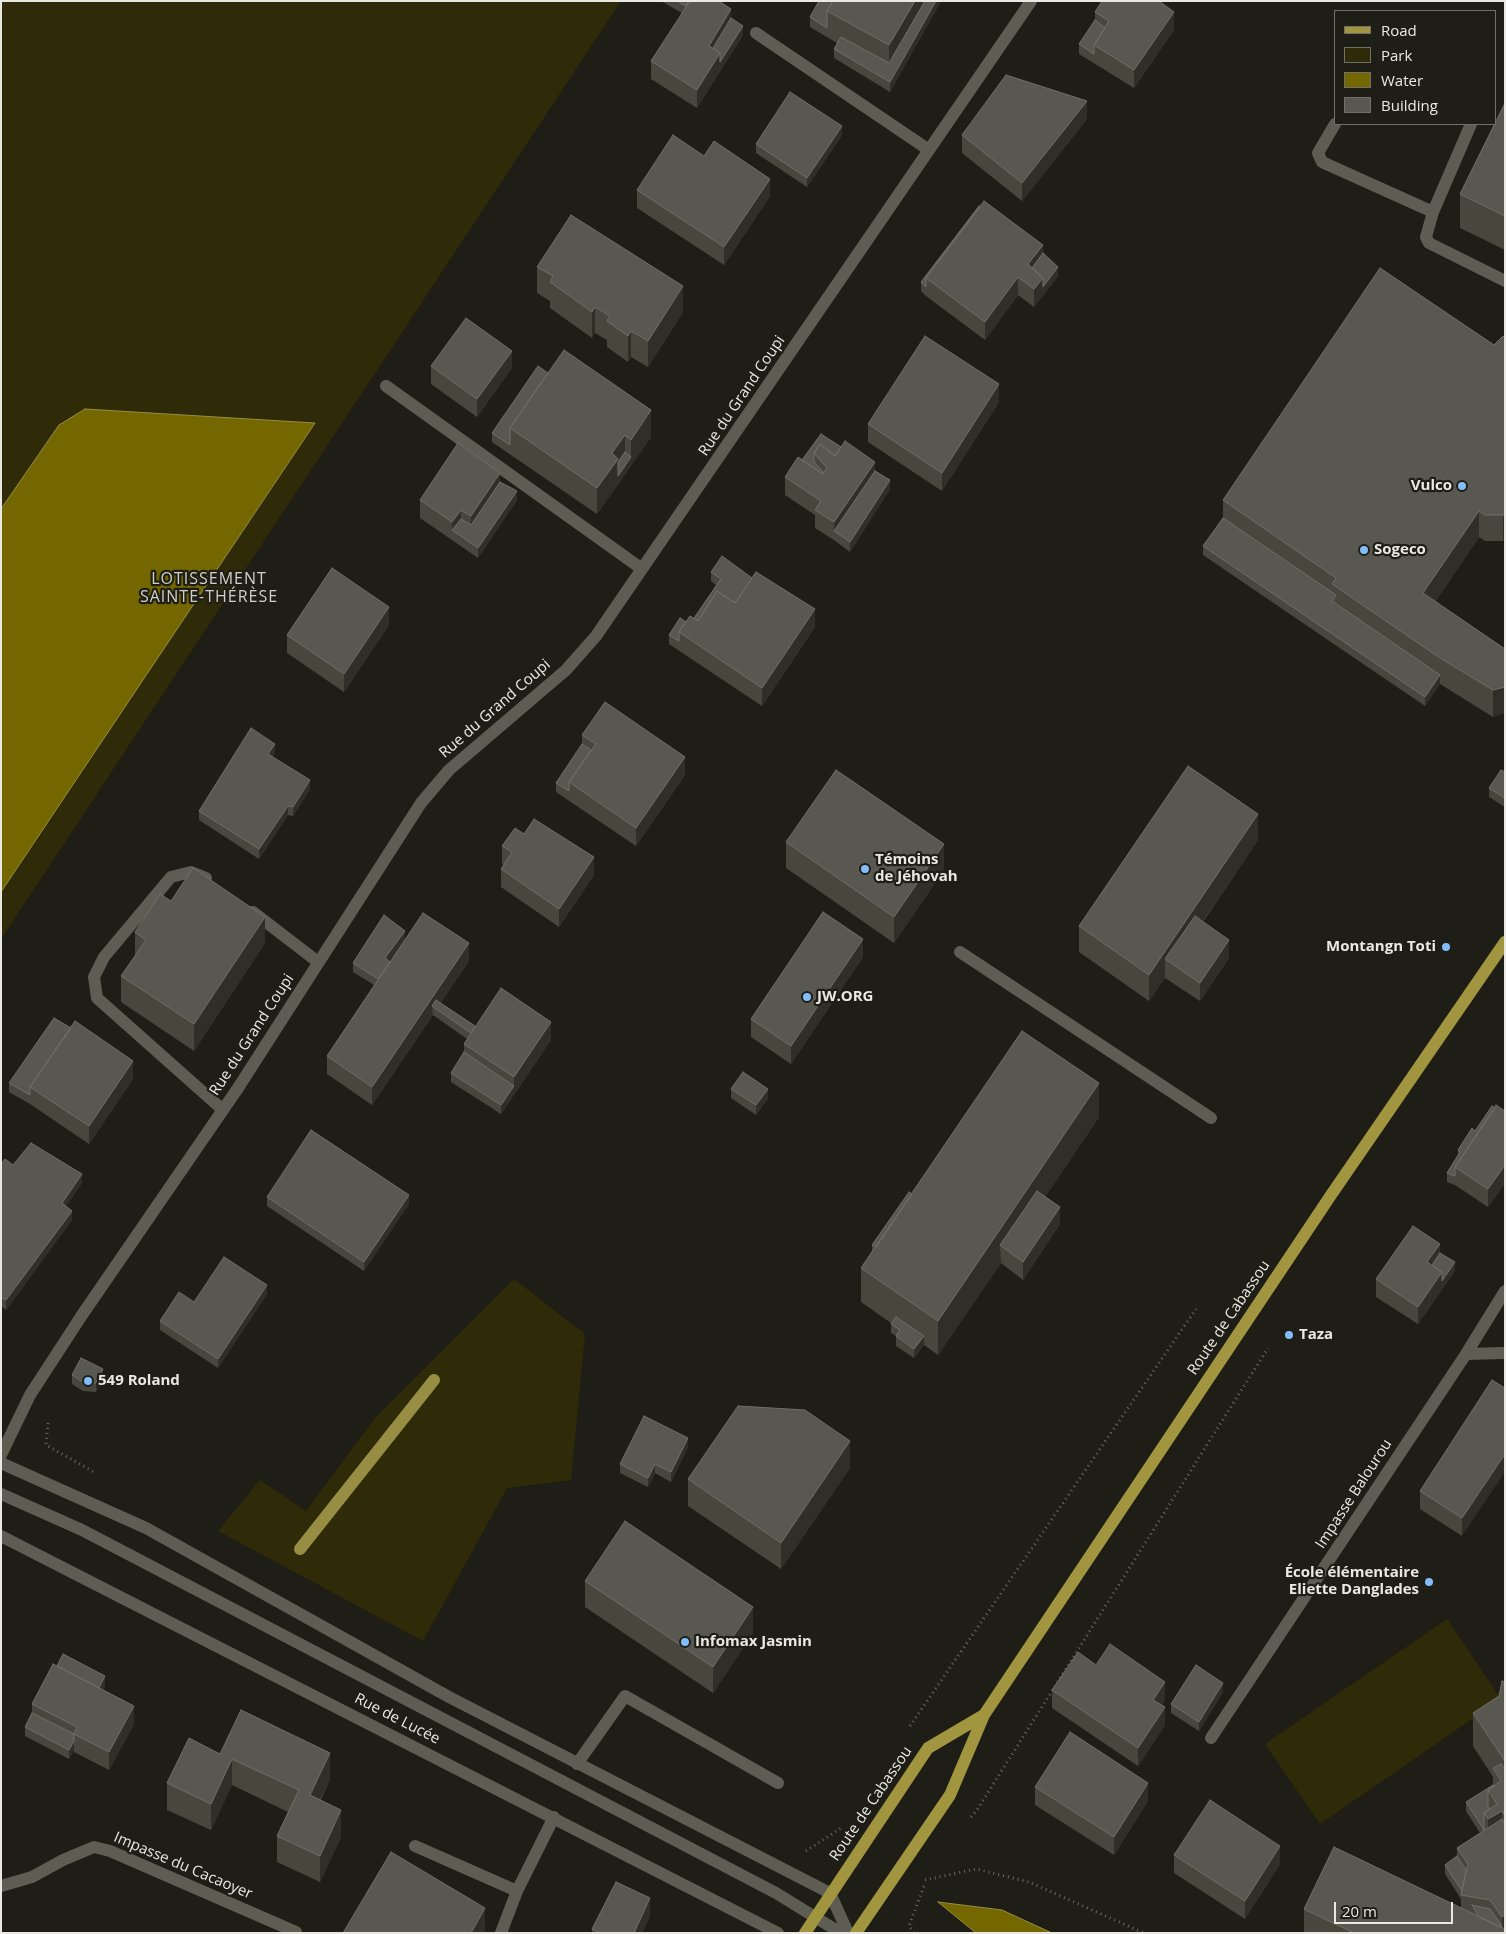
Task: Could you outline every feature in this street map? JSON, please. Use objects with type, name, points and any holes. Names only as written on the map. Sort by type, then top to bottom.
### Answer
[{"type":"main road","name":"Route de Cabassou","points":[[856,1933],[950,1795],[984,1715],[1326,1203],[1505,942]]},
{"type":"main road","name":"Route de Cabassou","points":[[805,1933],[928,1748],[984,1715]]},
{"type":"street","name":"Rue du Grand Coupi","points":[[1,1455],[30,1395],[82,1315],[223,1110],[421,803],[449,770],[566,670],[596,636],[1031,1]]},
{"type":"street","points":[[756,33],[930,150]]},
{"type":"street","points":[[1335,125],[1318,153],[1322,162],[1433,212]]},
{"type":"street","points":[[1472,125],[1433,212],[1426,237],[1429,243],[1505,281]]},
{"type":"street","points":[[386,386],[642,569]]},
{"type":"street","points":[[218,886],[210,880],[191,872],[171,877],[104,958],[94,978],[98,998],[223,1110]]},
{"type":"street","points":[[241,903],[318,962]]},
{"type":"street","points":[[960,952],[1211,1118]]},
{"type":"street","name":"Impasse Balourou","points":[[1211,1738],[1466,1354],[1505,1291]]},
{"type":"street","points":[[1466,1354],[1505,1353]]},
{"type":"street","points":[[1,1463],[146,1528],[449,1697],[830,1893],[848,1933]]},
{"type":"street","points":[[1,1494],[82,1530],[768,1888],[841,1933]]},
{"type":"street","name":"Rue de Lucée","points":[[1,1536],[778,1933]]},
{"type":"street","points":[[577,1764],[625,1696],[778,1783]]},
{"type":"street","points":[[501,1933],[517,1891],[554,1817]]},
{"type":"street","points":[[415,1846],[517,1891]]},
{"type":"street","name":"Impasse du Cacaoyer","points":[[1,1886],[32,1877],[63,1860],[94,1847],[110,1850],[296,1932]]},
{"type":"path","points":[[908,1728],[1196,1309]]},
{"type":"path","points":[[966,1822],[978,1810],[1268,1348]]},
{"type":"path","points":[[799,1855],[842,1827]]},
{"type":"path","points":[[926,1880],[976,1869],[1029,1882],[1144,1933]]},
{"type":"path","points":[[914,1933],[908,1926],[930,1872]]},
{"type":"green space","points":[[1,1],[621,1],[1,939],[1,892],[315,423],[59,425],[1,509]]},
{"type":"green space","points":[[514,1279],[585,1334],[571,1480],[507,1488],[423,1641],[218,1531],[260,1480],[306,1511],[375,1418]]},
{"type":"green space","points":[[1447,1619],[1501,1699],[1320,1824],[1265,1744]]},
{"type":"water","points":[[85,409],[315,423],[1,892],[1,509],[59,425]]},
{"type":"water","points":[[938,1902],[1002,1910],[1052,1933],[976,1933]]},
{"type":"building","points":[[677,1],[689,1],[686,6]]},
{"type":"building","points":[[690,1],[719,1],[731,9],[709,46],[720,53],[697,90],[651,61]]},
{"type":"building","points":[[819,1],[833,1],[827,11],[827,28],[810,17]]},
{"type":"building","points":[[833,1],[915,1],[889,45],[827,11]]},
{"type":"building","points":[[925,1],[936,1],[890,82],[834,49],[841,37],[889,63]]},
{"type":"building","points":[[1102,1],[1159,1],[1174,12],[1134,70],[1094,45],[1109,21],[1095,12]]},
{"type":"building","points":[[731,18],[743,26],[720,62],[720,53],[713,48]]},
{"type":"building","points":[[1095,20],[1105,28],[1094,45],[1094,54],[1079,44]]},
{"type":"building","points":[[1006,75],[1087,101],[1022,183],[962,135]]},
{"type":"building","points":[[790,92],[842,126],[807,178],[756,144]]},
{"type":"building","points":[[1505,103],[1505,216],[1460,194],[1494,125],[1496,125]]},
{"type":"building","points":[[673,135],[704,156],[714,141],[770,179],[724,247],[637,190]]},
{"type":"building","points":[[984,201],[1043,245],[1028,264],[1043,278],[1034,289],[1018,277],[985,322],[926,278]]},
{"type":"building","points":[[979,206],[926,278],[926,287],[921,282]]},
{"type":"building","points":[[571,215],[683,286],[648,341],[631,331],[628,336],[607,321],[610,316],[595,307],[592,312],[550,282],[553,276],[537,267]]},
{"type":"building","points":[[1043,253],[1058,267],[1043,287],[1043,278],[1032,268]]},
{"type":"building","points":[[1380,268],[1494,345],[1505,336],[1505,515],[1485,515],[1479,511],[1423,593],[1505,649],[1505,687],[1493,690],[1440,658],[1332,584],[1336,578],[1223,500]]},
{"type":"building","points":[[466,318],[512,351],[477,399],[431,366]]},
{"type":"building","points":[[925,336],[999,384],[942,473],[868,424]]},
{"type":"building","points":[[564,350],[651,410],[631,440],[625,435],[612,453],[618,459],[597,488],[510,428]]},
{"type":"building","points":[[538,366],[548,373],[510,428],[510,445],[492,433]]},
{"type":"building","points":[[821,434],[841,447],[835,456],[820,444],[814,453],[814,462],[823,474],[802,460]]},
{"type":"building","points":[[845,441],[875,462],[834,522],[815,510],[821,501],[785,477],[798,457],[823,474],[827,468],[814,453],[820,444],[835,456]]},
{"type":"building","points":[[458,443],[500,473],[471,516],[461,510],[452,522],[420,500]]},
{"type":"building","points":[[625,452],[631,457],[618,476],[618,462]]},
{"type":"building","points":[[875,471],[890,480],[850,542],[834,531]]},
{"type":"building","points":[[500,482],[517,491],[478,548],[452,530],[461,519],[471,525]]},
{"type":"building","points":[[1223,518],[1336,595],[1332,601],[1440,675],[1425,697],[1203,546]]},
{"type":"building","points":[[722,556],[752,578],[735,603],[717,591],[698,621],[694,618],[721,579],[711,572]]},
{"type":"building","points":[[332,568],[389,607],[344,674],[287,635]]},
{"type":"building","points":[[756,572],[815,609],[762,688],[679,632],[690,616],[698,621],[717,591],[735,603]]},
{"type":"building","points":[[680,618],[686,622],[679,632],[679,641],[669,635]]},
{"type":"building","points":[[605,702],[685,757],[636,828],[569,782],[596,744],[582,735]]},
{"type":"building","points":[[251,728],[275,744],[268,754],[310,780],[293,807],[288,806],[259,849],[199,811]]},
{"type":"building","points":[[582,744],[591,750],[569,782],[569,791],[556,783]]},
{"type":"building","points":[[1188,766],[1258,814],[1149,975],[1079,926]]},
{"type":"building","name":"Témoins de Jéhovah","points":[[836,770],[944,844],[894,917],[786,842]]},
{"type":"building","points":[[1501,770],[1505,772],[1505,798],[1489,788]]},
{"type":"building","points":[[534,819],[594,857],[559,909],[501,869],[512,852],[502,846],[515,828],[524,834]]},
{"type":"building","points":[[193,868],[265,917],[194,1024],[121,976],[146,940],[135,932],[160,894],[171,901]]},
{"type":"building","name":"JW.ORG","points":[[823,912],[863,939],[791,1046],[751,1019]]},
{"type":"building","points":[[423,913],[469,943],[372,1087],[327,1056]]},
{"type":"building","points":[[384,915],[405,931],[385,958],[390,962],[378,979],[353,963]]},
{"type":"building","points":[[1195,916],[1229,940],[1200,983],[1165,959]]},
{"type":"building","points":[[501,988],[551,1022],[514,1077],[464,1044]]},
{"type":"building","points":[[436,1000],[475,1026],[471,1033],[432,1006]]},
{"type":"building","points":[[54,1018],[71,1028],[30,1087],[30,1095],[9,1083]]},
{"type":"building","points":[[75,1021],[133,1061],[89,1126],[30,1087]]},
{"type":"building","points":[[1022,1031],[1099,1083],[938,1321],[861,1268]]},
{"type":"building","points":[[464,1052],[514,1086],[501,1105],[451,1073]]},
{"type":"building","points":[[743,1072],[768,1089],[756,1105],[731,1089]]},
{"type":"building","points":[[1496,1105],[1505,1111],[1505,1165],[1488,1189],[1455,1167]]},
{"type":"building","points":[[1492,1106],[1495,1108],[1455,1167],[1455,1176],[1447,1173],[1460,1152],[1458,1150],[1472,1128],[1475,1131]]},
{"type":"building","points":[[311,1130],[409,1195],[364,1262],[267,1197]]},
{"type":"building","points":[[31,1143],[82,1174],[62,1203],[72,1211],[6,1300],[1,1297],[1,1164],[5,1159],[13,1165]]},
{"type":"building","points":[[1037,1191],[1060,1207],[1023,1262],[1000,1245]]},
{"type":"building","points":[[909,1192],[912,1194],[876,1247],[872,1245]]},
{"type":"building","points":[[1413,1226],[1440,1244],[1427,1262],[1442,1272],[1418,1307],[1376,1279]]},
{"type":"building","points":[[1440,1253],[1455,1262],[1442,1281],[1442,1272],[1432,1265]]},
{"type":"building","points":[[224,1257],[267,1285],[218,1359],[160,1321],[179,1292],[194,1302]]},
{"type":"building","points":[[896,1317],[924,1336],[914,1349],[896,1336],[900,1330],[891,1324]]},
{"type":"building","points":[[81,1358],[103,1369],[96,1383],[83,1382],[72,1375]]},
{"type":"building","points":[[1492,1380],[1505,1388],[1505,1454],[1462,1518],[1420,1491]]},
{"type":"building","points":[[738,1406],[805,1410],[850,1441],[781,1543],[688,1479]]},
{"type":"building","points":[[644,1416],[688,1438],[671,1472],[655,1464],[648,1478],[620,1464]]},
{"type":"building","points":[[625,1521],[753,1607],[713,1667],[585,1581]]},
{"type":"building","points":[[1110,1644],[1165,1682],[1153,1700],[1165,1707],[1138,1748],[1052,1690],[1078,1652],[1096,1665]]},
{"type":"building","points":[[63,1654],[105,1676],[99,1688],[57,1666]]},
{"type":"building","points":[[53,1664],[134,1706],[109,1752],[74,1734],[77,1727],[32,1704]]},
{"type":"building","points":[[1196,1665],[1223,1683],[1199,1722],[1171,1704]]},
{"type":"building","points":[[1502,1681],[1505,1682],[1505,1761],[1473,1713],[1499,1696]]},
{"type":"building","points":[[241,1710],[330,1753],[310,1795],[341,1810],[320,1856],[277,1836],[299,1790],[232,1759],[211,1804],[167,1783],[189,1738],[220,1754]]},
{"type":"building","points":[[32,1713],[74,1734],[74,1741],[69,1750],[25,1727]]},
{"type":"building","points":[[1070,1732],[1148,1783],[1114,1837],[1035,1787]]},
{"type":"building","points":[[1501,1764],[1505,1769],[1505,1816],[1502,1811],[1488,1819],[1484,1813],[1497,1804],[1488,1790],[1501,1781],[1493,1768]]},
{"type":"building","points":[[1493,1785],[1488,1790],[1489,1809],[1484,1813],[1484,1830],[1466,1802]]},
{"type":"building","points":[[1210,1800],[1280,1846],[1245,1901],[1174,1855]]},
{"type":"building","points":[[1502,1819],[1505,1824],[1505,1915],[1502,1917],[1490,1900],[1461,1895],[1468,1864],[1457,1848]]},
{"type":"building","points":[[1334,1847],[1505,1929],[1505,1933],[1354,1933],[1304,1909]]},
{"type":"building","points":[[391,1852],[485,1908],[471,1933],[343,1933]]},
{"type":"building","points":[[1457,1856],[1466,1870],[1462,1891],[1445,1865]]},
{"type":"building","points":[[616,1882],[650,1898],[634,1933],[600,1933],[592,1929]]},
{"type":"building","points":[[1472,1905],[1490,1909],[1502,1926],[1500,1927],[1479,1917]]},
{"type":"waterway","points":[[300,1549],[434,1380]]},
{"type":"place","name":"Vulco","points":[[1462,486]]},
{"type":"place","name":"Sogeco","points":[[1364,550]]},
{"type":"place","name":"Témoins de Jéhovah","points":[[865,869]]},
{"type":"place","name":"Montangn Toti","points":[[1446,947]]},
{"type":"place","name":"JW.ORG","points":[[807,997]]},
{"type":"place","name":"Taza","points":[[1289,1335]]},
{"type":"place","name":"549 Roland","points":[[88,1381]]},
{"type":"place","name":"École élémentaire Eliette Danglades","points":[[1429,1582]]},
{"type":"place","name":"Infomax Jasmin","points":[[685,1642]]},
{"type":"district","name":"LOTISSEMENT SAINTE-THÉRÈSE","points":[[209,588]]}]
